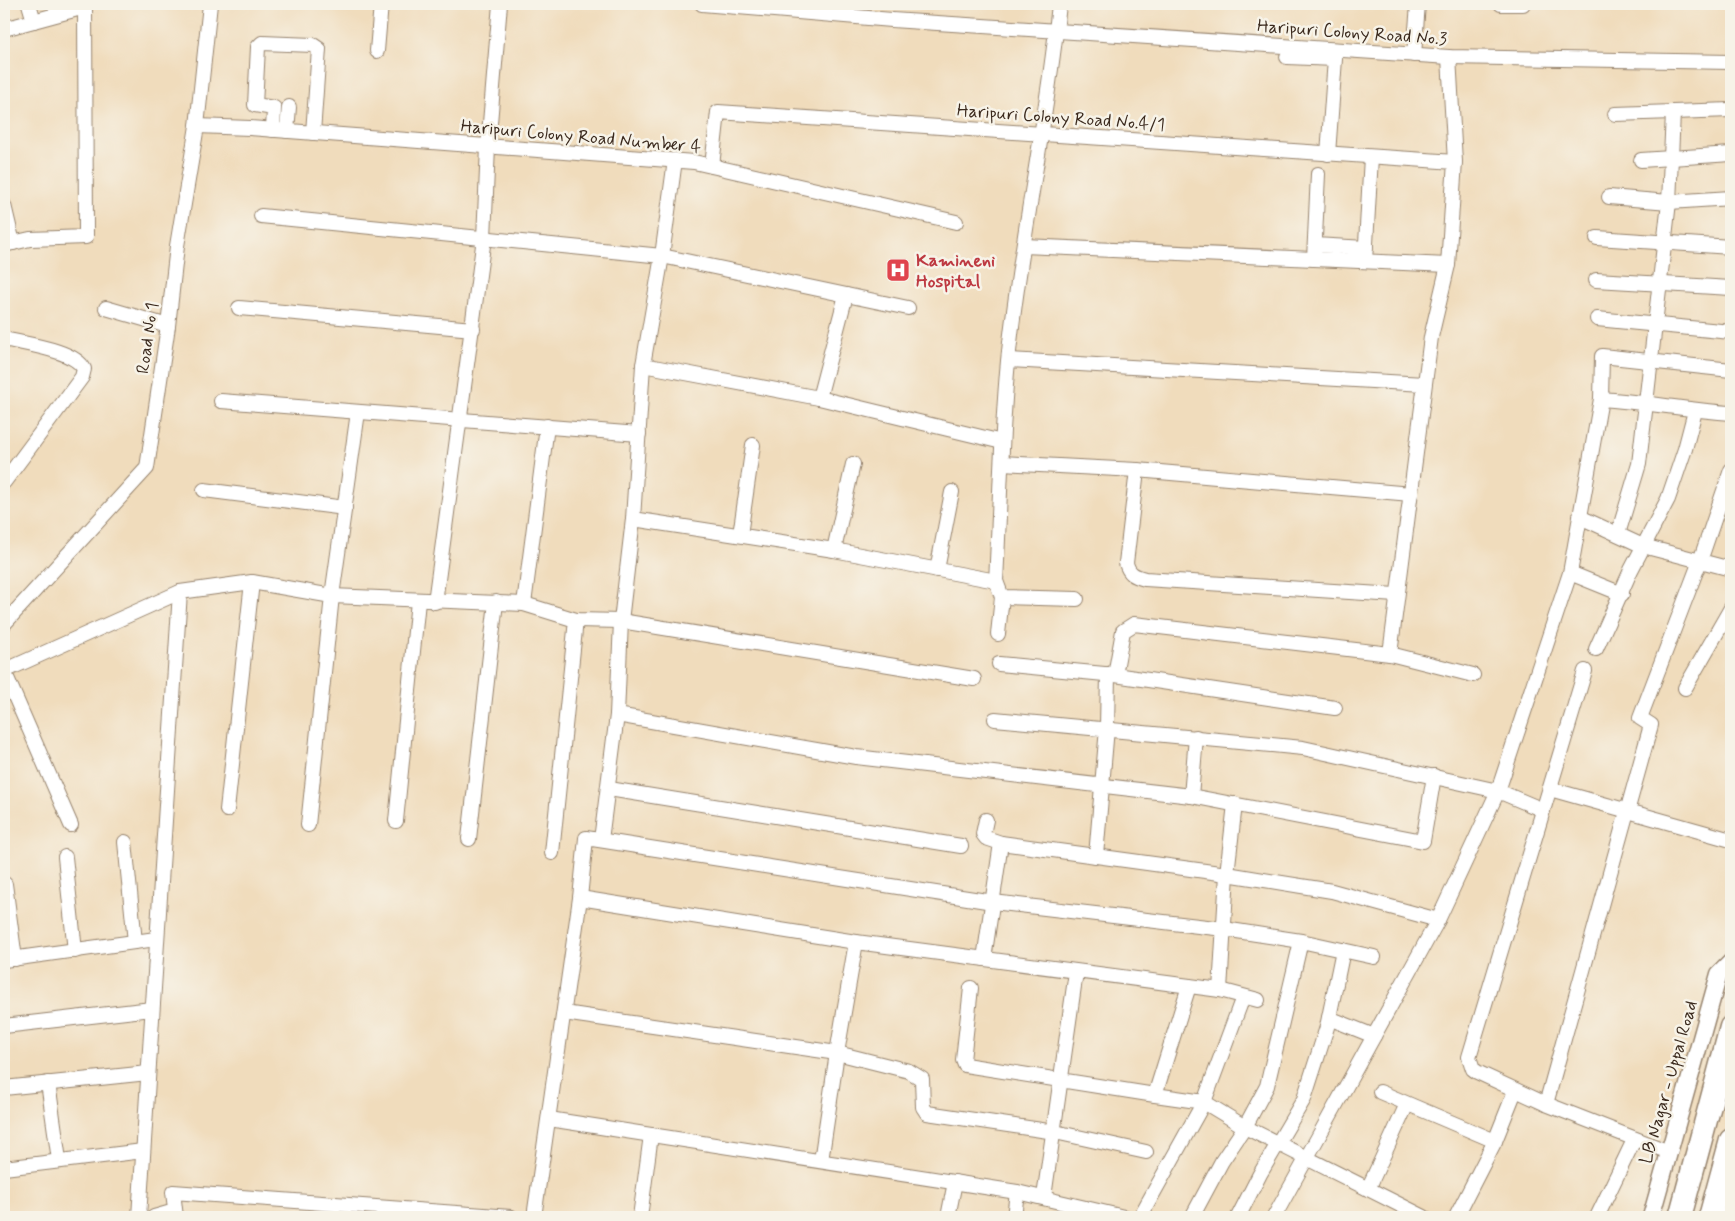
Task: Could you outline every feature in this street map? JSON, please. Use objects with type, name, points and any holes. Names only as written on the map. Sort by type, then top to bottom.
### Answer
[{"type":"highway","points":[[1680,1217],[1731,1027]]},
{"type":"highway","points":[[1710,1217],[1731,1140]]},
{"type":"street","points":[[29,4],[34,21]]},
{"type":"street","name":"Road No 1","points":[[4,624],[147,468],[168,326],[177,246],[197,126],[210,4]]},
{"type":"street","points":[[377,52],[381,4]]},
{"type":"street","points":[[435,602],[484,238],[488,147],[500,4]]},
{"type":"street","name":"Haripuri Colony Road No.3","points":[[702,4],[1056,31],[1335,55],[1731,62]]},
{"type":"street","points":[[998,634],[1002,597],[996,581],[1002,442],[1008,360],[1042,135],[1058,4]]},
{"type":"street","points":[[1414,55],[1418,4]]},
{"type":"street","points":[[1501,4],[1524,4]]},
{"type":"street","points":[[4,29],[85,6],[86,237],[30,239],[8,244],[4,206]]},
{"type":"street","points":[[273,130],[274,108],[255,105],[258,47],[262,43],[313,45],[319,49],[313,133]]},
{"type":"street","points":[[1287,57],[1335,55],[1328,154]]},
{"type":"street","points":[[1390,654],[1396,595],[1431,337],[1448,265],[1454,162],[1448,57]]},
{"type":"street","points":[[287,131],[289,107]]},
{"type":"street","points":[[1615,114],[1731,110]]},
{"type":"street","name":"Haripuri Colony Road No.4/1","points":[[712,166],[718,112],[1454,162]]},
{"type":"street","points":[[1618,534],[1639,464],[1669,202],[1673,112]]},
{"type":"street","name":"Haripuri Colony Road Number 4","points":[[197,126],[675,160],[712,166],[956,222]]},
{"type":"street","points":[[1642,160],[1731,154]]},
{"type":"street","points":[[1365,255],[1372,157]]},
{"type":"street","points":[[601,840],[618,715],[621,622],[633,519],[643,365],[662,256],[675,160]]},
{"type":"street","points":[[1314,252],[1318,174]]},
{"type":"street","points":[[1609,198],[1669,202],[1731,198]]},
{"type":"street","points":[[261,216],[662,256],[908,308]]},
{"type":"street","points":[[1598,238],[1731,247]]},
{"type":"street","points":[[1024,246],[1314,252],[1365,255],[1448,265]]},
{"type":"street","points":[[1596,280],[1731,288]]},
{"type":"street","points":[[819,398],[846,295]]},
{"type":"street","points":[[106,308],[168,326]]},
{"type":"street","points":[[239,308],[473,329]]},
{"type":"street","points":[[1597,319],[1731,332]]},
{"type":"street","points":[[4,339],[69,355],[81,363],[84,369],[82,377],[5,479]]},
{"type":"street","points":[[1274,1217],[1438,920],[1498,791],[1570,573],[1601,399],[1602,356],[1731,370]]},
{"type":"street","points":[[1008,360],[1424,384]]},
{"type":"street","points":[[643,365],[819,398],[1002,442]]},
{"type":"street","points":[[1601,399],[1646,402],[1695,410],[1731,412]]},
{"type":"street","points":[[222,401],[459,418],[639,434]]},
{"type":"street","points":[[1596,649],[1622,594],[1630,570],[1668,499],[1686,449],[1695,410]]},
{"type":"street","points":[[308,825],[332,596],[358,412]]},
{"type":"street","points":[[524,604],[547,426]]},
{"type":"street","points":[[740,535],[753,445]]},
{"type":"street","points":[[1002,462],[1137,470],[1410,494]]},
{"type":"street","points":[[834,550],[853,464]]},
{"type":"street","points":[[1137,470],[1126,563],[1128,570],[1133,575],[1144,578],[1396,595]]},
{"type":"street","points":[[1546,1104],[1651,725],[1640,718],[1700,561],[1731,470]]},
{"type":"street","points":[[204,490],[345,508]]},
{"type":"street","points":[[937,570],[952,492]]},
{"type":"street","points":[[1580,517],[1644,546],[1731,569]]},
{"type":"street","points":[[633,519],[834,550],[996,581]]},
{"type":"street","points":[[1570,573],[1622,594]]},
{"type":"street","points":[[228,810],[252,582]]},
{"type":"street","points":[[71,825],[4,671],[180,592],[252,582],[332,596],[435,602],[524,604],[576,620],[621,622],[974,679]]},
{"type":"street","points":[[138,1217],[180,592]]},
{"type":"street","points":[[1002,597],[1077,599]]},
{"type":"street","points":[[396,821],[418,601]]},
{"type":"street","points":[[469,839],[496,602]]},
{"type":"street","points":[[1685,688],[1731,608]]},
{"type":"street","points":[[552,853],[576,620]]},
{"type":"street","points":[[1096,856],[1112,674],[1123,631],[1134,624],[1390,654],[1473,675]]},
{"type":"street","points":[[999,664],[1112,674],[1336,708]]},
{"type":"street","points":[[1585,672],[1469,1057],[1473,1069],[1515,1090],[1634,1140],[1669,1152]]},
{"type":"street","points":[[618,715],[856,757],[1190,796],[1424,841],[1434,776]]},
{"type":"street","points":[[995,719],[1107,728],[1303,748],[1498,791],[1543,810]]},
{"type":"street","points":[[1190,796],[1196,737]]},
{"type":"street","points":[[609,789],[961,846]]},
{"type":"street","points":[[1550,789],[1731,840]]},
{"type":"street","points":[[1220,990],[1226,874],[1235,804]]},
{"type":"street","points":[[986,820],[983,834],[986,838],[1001,843],[1226,874],[1332,891],[1438,920]]},
{"type":"street","points":[[534,1217],[580,898],[586,838],[993,902],[1224,929],[1301,941],[1374,957]]},
{"type":"street","points":[[125,842],[135,942]]},
{"type":"street","points":[[984,959],[1001,843]]},
{"type":"street","points":[[65,857],[75,951]]},
{"type":"street","points":[[5,884],[9,959],[156,939]]},
{"type":"street","points":[[580,898],[856,942],[1220,990],[1258,1000]]},
{"type":"street","points":[[1192,1217],[1222,1161],[1245,1126],[1267,1086],[1301,941]]},
{"type":"street","points":[[821,1161],[856,942]]},
{"type":"street","points":[[1238,1217],[1304,1099],[1329,1018],[1343,950]]},
{"type":"street","name":"LB Nagar - Uppal Road","points":[[1651,1217],[1718,974],[1731,962]]},
{"type":"street","points":[[1044,1198],[1055,1132],[1060,1080],[1076,972]]},
{"type":"street","points":[[1155,1095],[1189,986]]},
{"type":"street","points":[[972,988],[962,1060],[964,1065],[1204,1102],[1278,1144],[1424,1217]]},
{"type":"street","points":[[1140,1217],[1204,1102],[1243,997]]},
{"type":"street","points":[[4,1026],[152,1009]]},
{"type":"street","points":[[564,1013],[837,1053],[909,1071],[922,1079],[923,1107],[928,1113],[1055,1132],[1146,1152]]},
{"type":"street","points":[[1329,1018],[1374,1036]]},
{"type":"street","points":[[4,1088],[148,1073]]},
{"type":"street","points":[[48,1083],[59,1160]]},
{"type":"street","points":[[1456,1217],[1495,1140],[1515,1090]]},
{"type":"street","points":[[1380,1092],[1495,1140]]},
{"type":"street","points":[[1368,1189],[1407,1104]]},
{"type":"street","points":[[549,1119],[1017,1192],[1123,1217]]},
{"type":"street","points":[[640,1217],[651,1135]]},
{"type":"street","points":[[1597,1217],[1634,1140]]},
{"type":"street","points":[[4,1168],[143,1151]]},
{"type":"street","points":[[948,1217],[955,1182]]},
{"type":"street","points":[[154,1217],[175,1214],[173,1192],[510,1217]]},
{"type":"street","points":[[1014,1217],[1017,1192]]},
{"type":"street","points":[[1729,1217],[1731,1210]]},
{"type":"place","name":"Kamineni Hospital","points":[[898,270]]}]
